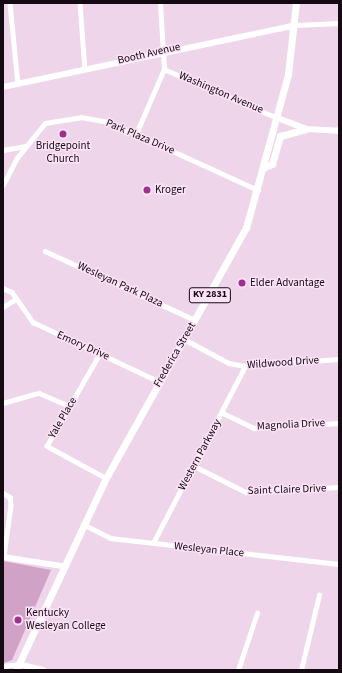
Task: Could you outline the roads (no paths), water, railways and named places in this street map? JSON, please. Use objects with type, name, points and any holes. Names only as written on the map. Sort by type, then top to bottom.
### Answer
[{"type":"main road","name":"Frederica Street","points":[[18,667],[62,566],[106,478],[240,243],[259,190],[278,118],[296,25],[296,3]]},
{"type":"main road","points":[[265,167],[272,164],[280,136],[306,129]]},
{"type":"street","points":[[10,3],[18,84]]},
{"type":"street","points":[[80,3],[85,69]]},
{"type":"street","points":[[136,134],[164,69],[160,3]]},
{"type":"street","points":[[296,25],[339,24]]},
{"type":"street","name":"Booth Avenue","points":[[3,87],[164,51],[296,25]]},
{"type":"street","name":"Washington Avenue","points":[[164,69],[278,118]]},
{"type":"street","points":[[278,118],[306,129],[339,132]]},
{"type":"street","name":"Park Plaza Drive","points":[[3,185],[26,146],[45,123],[61,119],[97,119],[136,134],[259,190]]},
{"type":"street","points":[[3,150],[26,146]]},
{"type":"street","name":"Wesleyan Park Plaza","points":[[46,251],[195,320]]},
{"type":"street","points":[[3,288],[12,292],[16,299],[3,308]]},
{"type":"street","name":"Emory Drive","points":[[16,299],[33,322],[160,382]]},
{"type":"street","name":"Wildwood Drive","points":[[184,339],[229,363],[245,366],[339,359]]},
{"type":"street","name":"Yale Place","points":[[100,354],[47,446],[106,478]]},
{"type":"street","name":"Western Parkway","points":[[153,543],[222,413],[245,366]]},
{"type":"street","points":[[3,403],[33,393],[49,395],[70,406]]},
{"type":"street","name":"Magnolia Drive","points":[[222,413],[254,428],[339,423]]},
{"type":"street","name":"Saint Claire Drive","points":[[194,466],[246,492],[339,488]]},
{"type":"street","points":[[3,493],[10,497],[12,506],[4,557],[62,566]]},
{"type":"street","name":"Wesleyan Place","points":[[83,524],[110,538],[339,564]]},
{"type":"street","points":[[301,670],[319,595]]},
{"type":"street","points":[[238,670],[257,614]]},
{"type":"street","points":[[3,667],[43,670]]},
{"type":"street","points":[[3,667],[8,670]]},
{"type":"place","name":"Bridgepoint Church","points":[[63,134]]},
{"type":"place","name":"Kroger","points":[[147,190]]},
{"type":"place","name":"Elder Advantage","points":[[242,283]]},
{"type":"place","name":"Kentucky Wesleyan College","points":[[18,620]]}]
